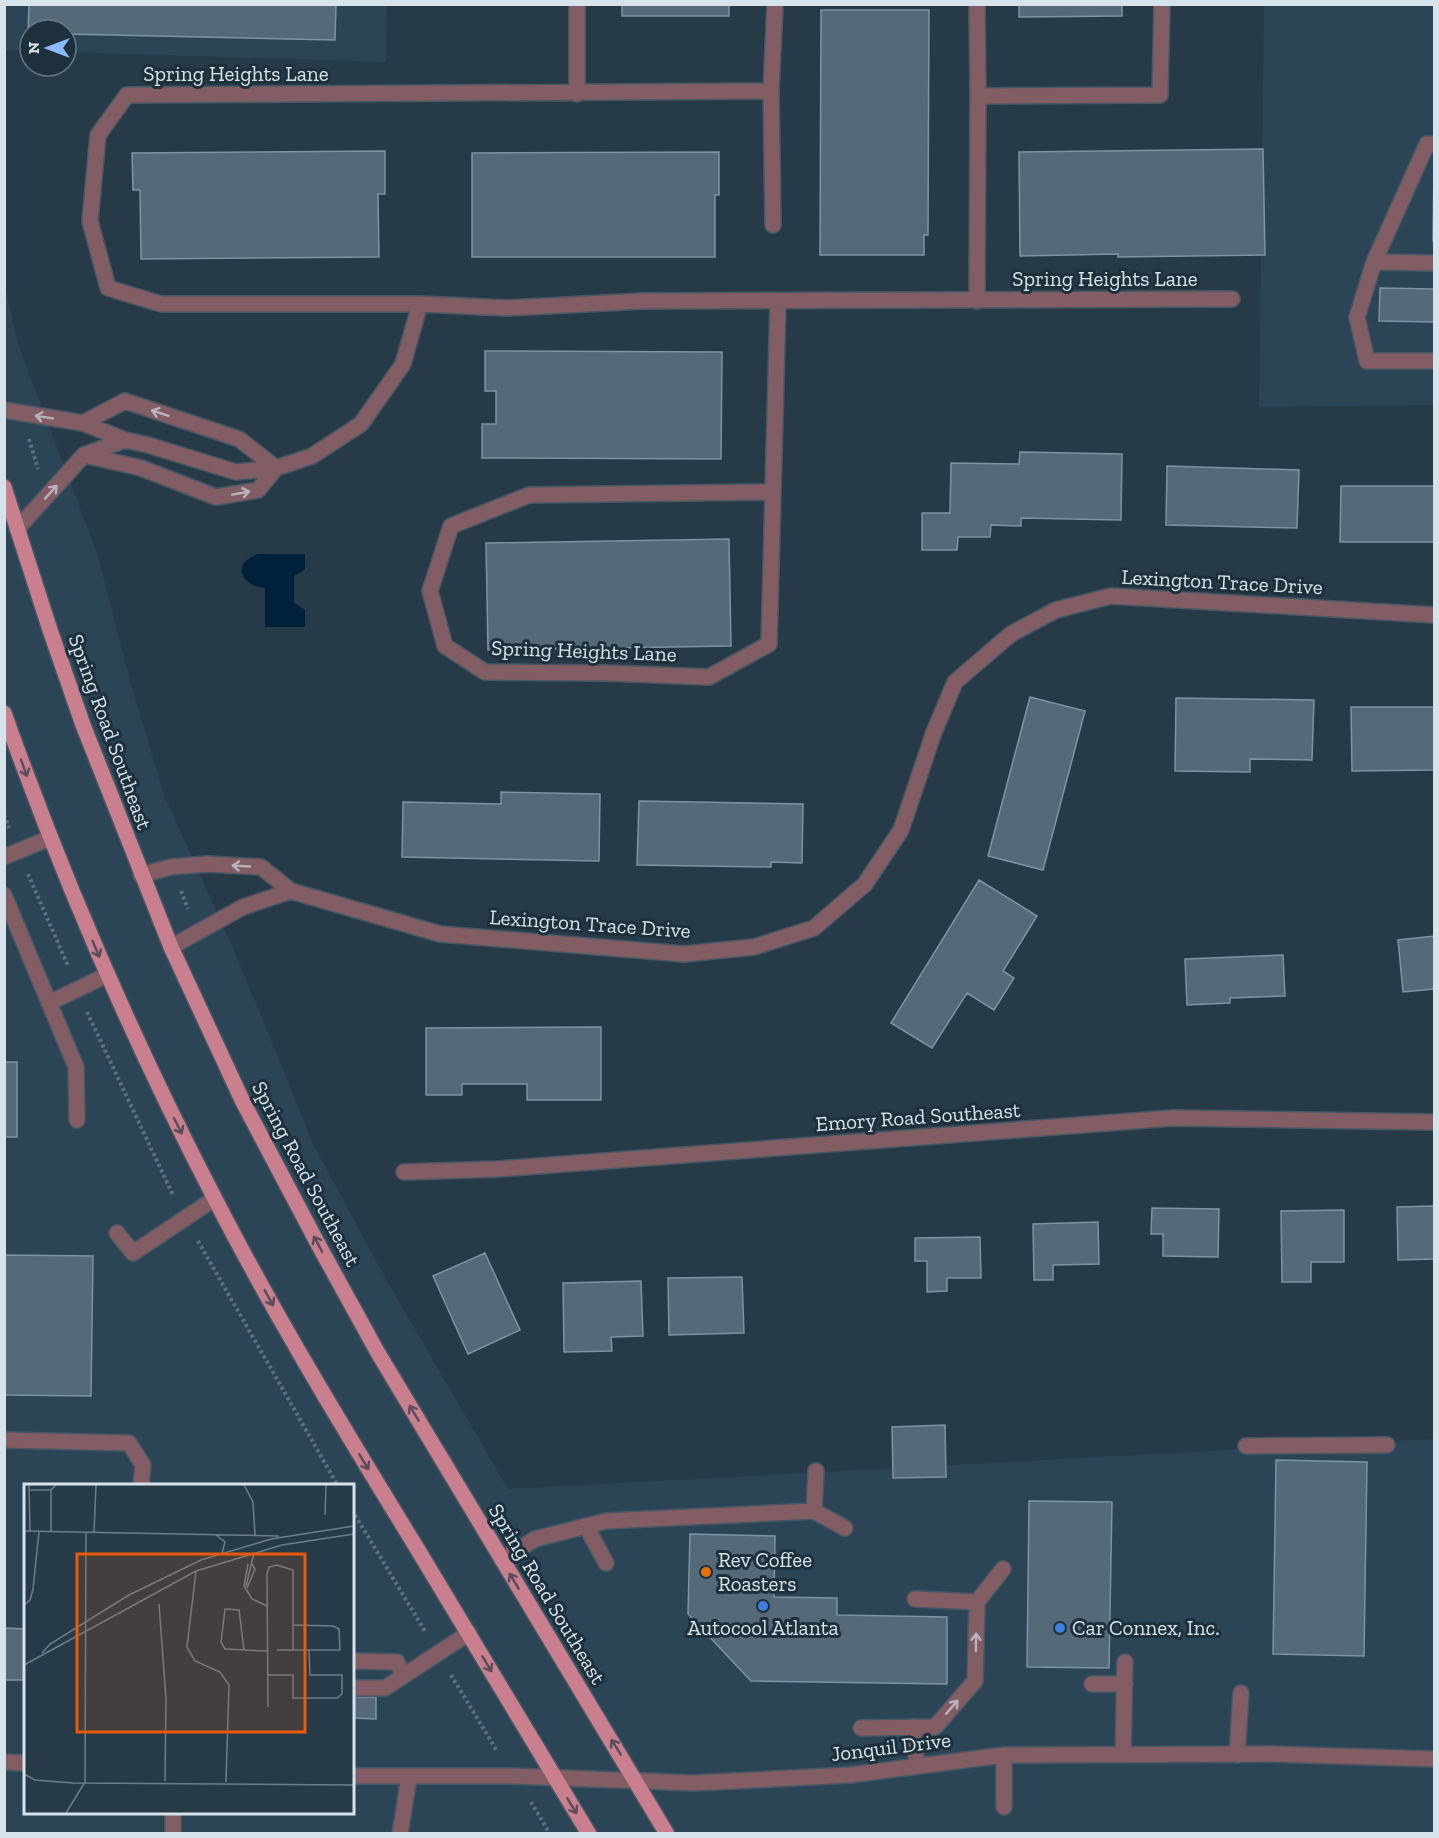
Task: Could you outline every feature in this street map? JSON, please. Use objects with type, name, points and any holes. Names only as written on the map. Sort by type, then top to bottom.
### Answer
[{"type":"main road","name":"Spring Road Southeast","points":[[4,487],[83,725],[141,875],[171,947],[243,1102],[378,1353],[667,1833]]},
{"type":"main road","points":[[4,712],[50,838],[107,975],[141,1051],[214,1199],[334,1412],[589,1833]]},
{"type":"street","points":[[577,4],[577,94]]},
{"type":"street","points":[[773,225],[771,92],[775,4]]},
{"type":"street","points":[[977,4],[977,301]]},
{"type":"street","points":[[978,96],[1160,95],[1162,4]]},
{"type":"street","name":"Spring Heights Lane","points":[[771,92],[127,95],[98,135],[90,221],[108,288],[161,304],[420,303],[507,308],[643,301],[1232,299]]},
{"type":"street","points":[[1434,144],[1427,144],[1374,262],[1357,317],[1367,361],[1434,361]]},
{"type":"street","points":[[1374,262],[1434,263]]},
{"type":"street","name":"Spring Heights Lane","points":[[773,492],[529,495],[451,526],[430,591],[445,646],[485,672],[709,677],[769,644],[773,492],[778,301]]},
{"type":"street","points":[[4,410],[83,423],[125,440],[236,472],[276,468],[312,456],[361,424],[403,364],[420,303]]},
{"type":"street","points":[[83,423],[125,401],[239,439],[276,468]]},
{"type":"street","points":[[17,529],[84,455],[125,440]]},
{"type":"street","points":[[84,455],[141,468],[216,497],[258,490],[276,468]]},
{"type":"street","name":"Lexington Trace Drive","points":[[141,875],[171,867],[207,864],[261,867],[291,891],[440,934],[684,954],[754,947],[814,928],[865,884],[901,831],[934,732],[955,682],[1011,634],[1056,610],[1111,596],[1434,615]]},
{"type":"street","points":[[4,857],[50,838]]},
{"type":"street","points":[[171,947],[243,907],[291,891]]},
{"type":"street","points":[[4,895],[76,1067],[77,1120]]},
{"type":"street","points":[[49,1003],[107,975]]},
{"type":"street","name":"Emory Road Southeast","points":[[404,1172],[498,1170],[1173,1118],[1434,1122]]},
{"type":"street","points":[[117,1233],[133,1253],[214,1199]]},
{"type":"street","points":[[4,1440],[129,1443],[142,1465],[141,1484]]},
{"type":"street","points":[[1246,1446],[1387,1444]]},
{"type":"street","points":[[814,1511],[816,1471]]},
{"type":"street","points":[[502,1560],[535,1539],[606,1521],[814,1511],[844,1528]]},
{"type":"street","points":[[586,1526],[606,1563]]},
{"type":"street","points":[[861,1728],[935,1727],[975,1681],[977,1602],[1003,1569]]},
{"type":"street","points":[[915,1599],[977,1602]]},
{"type":"street","points":[[354,1688],[385,1688],[469,1634]]},
{"type":"street","points":[[354,1661],[397,1662],[403,1676]]},
{"type":"street","points":[[1123,1755],[1125,1662]]},
{"type":"street","points":[[1092,1684],[1125,1684]]},
{"type":"street","points":[[1237,1755],[1241,1694]]},
{"type":"street","points":[[913,1727],[916,1766]]},
{"type":"street","name":"Jonquil Drive","points":[[354,1776],[555,1778],[694,1783],[850,1775],[1004,1755],[1272,1754],[1434,1759]]},
{"type":"street","points":[[1004,1755],[1004,1807]]},
{"type":"street","points":[[4,1762],[24,1763]]},
{"type":"street","points":[[400,1833],[409,1777]]},
{"type":"street","points":[[173,1814],[173,1833]]},
{"type":"path","points":[[27,433],[40,475]]},
{"type":"path","points":[[177,883],[190,914]]},
{"type":"shaded area","points":[[5,5],[387,5],[386,62],[78,52],[78,18],[18,18],[18,51],[5,50]]},
{"type":"shaded area","points":[[1264,5],[1434,5],[1434,405],[1259,407]]},
{"type":"shaded area","points":[[4,282],[18,344],[97,553],[131,684],[164,795],[237,957],[314,1146],[387,1281],[508,1489],[1434,1439],[1434,1833],[5,1833]]},
{"type":"shaded area","points":[[258,554],[305,554],[305,569],[294,576],[294,603],[305,610],[305,627],[265,627],[265,588],[250,583],[242,574],[244,563]]},
{"type":"building","points":[[29,4],[336,4],[335,40],[78,34],[78,18],[29,18]]},
{"type":"building","points":[[622,4],[729,4],[729,16],[622,16]]},
{"type":"building","points":[[1019,4],[1122,4],[1122,16],[1019,17]]},
{"type":"building","points":[[821,10],[929,10],[928,235],[924,235],[924,255],[820,255]]},
{"type":"building","points":[[1263,149],[1265,255],[1020,256],[1019,152]]},
{"type":"building","points":[[385,151],[385,194],[378,194],[379,257],[141,259],[140,190],[133,190],[132,153]]},
{"type":"building","points":[[719,152],[719,195],[715,195],[715,257],[472,257],[472,153]]},
{"type":"building","points":[[1434,165],[1434,241],[1433,241]]},
{"type":"building","points":[[1380,288],[1434,289],[1434,322],[1379,321]]},
{"type":"building","points":[[485,351],[722,352],[721,459],[482,458],[482,424],[496,424],[496,391],[485,391]]},
{"type":"building","points":[[1020,452],[1122,454],[1121,520],[1021,518],[1021,526],[991,525],[990,537],[958,537],[957,550],[922,550],[922,513],[950,513],[951,463],[1019,464]]},
{"type":"building","points":[[1167,466],[1299,470],[1297,528],[1166,525]]},
{"type":"building","points":[[1341,486],[1434,486],[1434,542],[1340,542]]},
{"type":"building","points":[[729,539],[731,646],[488,650],[486,543]]},
{"type":"building","points":[[1030,697],[1085,711],[1043,870],[988,856]]},
{"type":"building","points":[[1176,698],[1314,700],[1312,760],[1250,759],[1250,772],[1175,771]]},
{"type":"building","points":[[1351,707],[1434,707],[1434,770],[1352,771]]},
{"type":"building","points":[[501,792],[600,794],[599,861],[402,857],[403,802],[501,804]]},
{"type":"building","points":[[639,801],[803,804],[802,863],[771,862],[771,867],[637,865]]},
{"type":"building","points":[[979,880],[1037,916],[1003,971],[1014,978],[994,1010],[967,993],[932,1048],[891,1023]]},
{"type":"building","points":[[1434,936],[1434,989],[1403,992],[1398,940]]},
{"type":"building","points":[[1283,955],[1285,996],[1230,998],[1230,1003],[1187,1005],[1185,959]]},
{"type":"building","points":[[601,1027],[601,1100],[527,1100],[527,1084],[462,1084],[462,1095],[426,1095],[426,1028]]},
{"type":"building","points":[[4,1062],[17,1062],[17,1137],[4,1137]]},
{"type":"building","points":[[1434,1206],[1434,1259],[1398,1260],[1397,1207]]},
{"type":"building","points":[[1152,1208],[1219,1209],[1218,1257],[1163,1256],[1163,1234],[1151,1234]]},
{"type":"building","points":[[1344,1210],[1344,1262],[1311,1262],[1311,1282],[1282,1282],[1281,1211]]},
{"type":"building","points":[[1098,1222],[1099,1264],[1053,1265],[1053,1280],[1034,1280],[1033,1224]]},
{"type":"building","points":[[980,1237],[981,1278],[947,1278],[947,1291],[927,1292],[927,1261],[915,1261],[915,1238]]},
{"type":"building","points":[[485,1253],[520,1330],[468,1354],[433,1276]]},
{"type":"building","points":[[4,1255],[93,1256],[91,1396],[4,1395]]},
{"type":"building","points":[[742,1277],[744,1333],[669,1335],[668,1278]]},
{"type":"building","points":[[641,1281],[643,1336],[611,1337],[612,1351],[564,1352],[563,1283]]},
{"type":"building","points":[[945,1425],[946,1477],[893,1478],[892,1427]]},
{"type":"building","points":[[1276,1460],[1367,1462],[1364,1656],[1273,1654]]},
{"type":"building","points":[[1029,1501],[1112,1502],[1109,1668],[1027,1667]]},
{"type":"building","name":"Autocool Atlanta","points":[[690,1534],[775,1536],[774,1597],[837,1598],[837,1615],[947,1617],[947,1684],[751,1681],[688,1614]]},
{"type":"building","points":[[4,1628],[24,1629],[24,1680],[4,1680]]},
{"type":"building","points":[[354,1697],[376,1697],[376,1719],[354,1718]]},
{"type":"place","name":"Rev Coffee Roasters","points":[[706,1572]]},
{"type":"place","name":"Autocool Atlanta","points":[[763,1606]]},
{"type":"place","name":"Car Connex, Inc.","points":[[1060,1628]]}]
